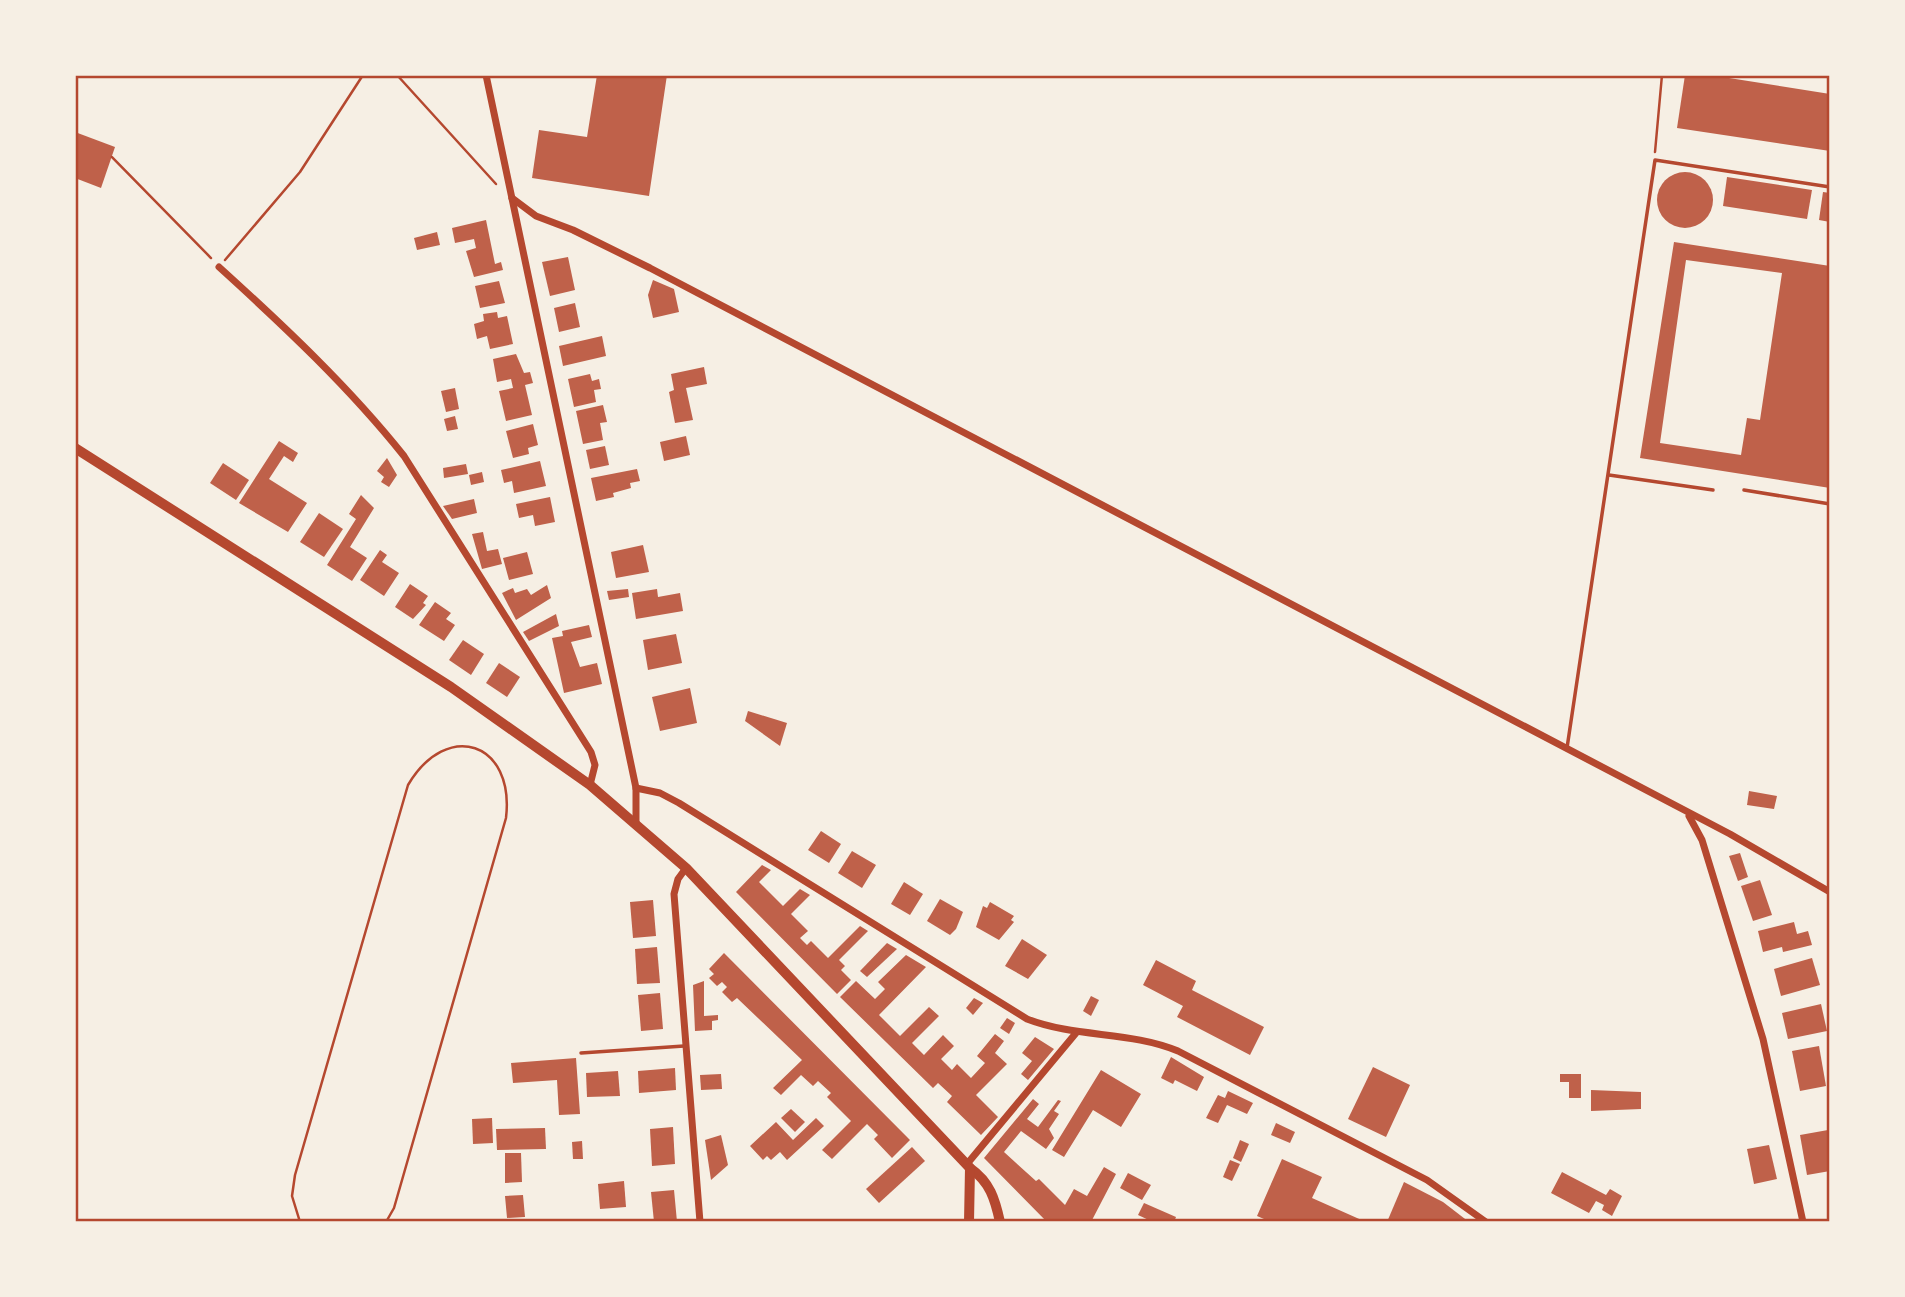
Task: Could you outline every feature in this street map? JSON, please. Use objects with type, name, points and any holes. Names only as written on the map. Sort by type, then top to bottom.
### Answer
[{"type":"main road","points":[[75,447],[484,709],[590,785],[636,823],[686,868],[990,1188],[1000,1222]]},
{"type":"main road","points":[[969,1166],[969,1222]]},
{"type":"street","points":[[486,75],[636,788],[636,823]]},
{"type":"street","points":[[512,198],[536,216],[572,230],[650,268],[1689,815],[1730,834],[1830,892]]},
{"type":"street","points":[[219,267],[299,341],[379,424],[404,456],[591,752],[595,765],[590,785]]},
{"type":"street","points":[[636,788],[660,793],[679,803],[1003,1005],[1051,1028],[1157,1042],[1178,1051],[1427,1180],[1486,1222]]},
{"type":"street","points":[[1689,815],[1702,840],[1763,1039],[1803,1222]]},
{"type":"street","points":[[686,868],[674,894],[700,1222]]},
{"type":"street","points":[[969,1166],[1076,1033]]},
{"type":"lane","points":[[1567,751],[1655,160],[1830,187]]},
{"type":"lane","points":[[1609,475],[1713,490]]},
{"type":"lane","points":[[1744,490],[1830,504]]},
{"type":"lane","points":[[581,1053],[686,1046]]},
{"type":"path","points":[[112,157],[219,267],[300,172],[363,75]]},
{"type":"path","points":[[397,75],[480,169],[512,198]]},
{"type":"path","points":[[1655,160],[1654,137],[1662,75]]},
{"type":"path","points":[[300,1222],[292,1196],[295,1175],[408,785],[418,767],[433,755],[453,745],[475,748],[492,759],[503,778],[508,798],[506,818],[394,1208],[386,1222]]},
{"type":"building","points":[[597,75],[667,75],[649,196],[532,178],[539,130],[587,137]]},
{"type":"building","points":[[1685,75],[1710,75],[1830,94],[1830,151],[1677,128]]},
{"type":"building","points":[[75,132],[115,147],[101,188],[75,178]]},
{"type":"building","points":[[1680,172],[1690,172],[1705,180],[1711,189],[1711,211],[1705,220],[1690,228],[1680,228],[1662,216],[1657,205],[1657,195],[1669,177]]},
{"type":"building","points":[[1727,177],[1812,190],[1807,219],[1723,206]]},
{"type":"building","points":[[1823,192],[1830,193],[1830,222],[1819,220]]},
{"type":"building","points":[[486,220],[495,264],[501,262],[503,270],[474,277],[466,251],[476,248],[474,239],[455,243],[452,228]]},
{"type":"building","points":[[437,232],[440,245],[417,250],[414,238]]},
{"type":"building","points":[[1674,242],[1830,266],[1830,488],[1640,458]],"holes":[[[1686,260],[1782,273],[1760,420],[1747,418],[1741,455],[1660,443]]]},
{"type":"building","points":[[568,257],[575,290],[550,296],[542,262]]},
{"type":"building","points":[[653,280],[674,289],[679,312],[653,318],[648,295]]},
{"type":"building","points":[[499,281],[505,303],[480,308],[475,286]]},
{"type":"building","points":[[575,303],[580,327],[559,332],[554,308]]},
{"type":"building","points":[[497,312],[498,318],[507,316],[513,344],[490,349],[487,336],[477,339],[474,324],[484,321],[483,314]]},
{"type":"building","points":[[602,336],[606,356],[563,366],[559,346]]},
{"type":"building","points":[[516,354],[524,373],[530,372],[533,383],[525,385],[532,415],[506,421],[499,391],[513,388],[511,379],[497,382],[493,359]]},
{"type":"building","points":[[704,367],[707,384],[686,388],[693,420],[675,423],[669,392],[674,390],[671,374]]},
{"type":"building","points":[[590,374],[592,381],[599,379],[601,389],[594,390],[596,402],[574,407],[568,379]]},
{"type":"building","points":[[455,388],[459,409],[446,412],[441,391]]},
{"type":"building","points":[[603,405],[607,422],[600,423],[603,440],[583,444],[576,411]]},
{"type":"building","points":[[455,416],[458,429],[447,431],[444,419]]},
{"type":"building","points":[[533,424],[538,445],[528,448],[529,454],[513,458],[506,431]]},
{"type":"building","points":[[686,436],[690,455],[664,461],[660,442]]},
{"type":"building","points":[[279,441],[298,453],[293,462],[284,456],[269,479],[307,503],[288,532],[239,503]]},
{"type":"building","points":[[605,446],[609,465],[590,469],[586,450]]},
{"type":"building","points":[[387,458],[397,475],[389,487],[381,482],[384,477],[377,471]]},
{"type":"building","points":[[540,461],[546,486],[514,493],[512,481],[504,483],[501,470]]},
{"type":"building","points":[[223,463],[249,480],[236,500],[210,483]]},
{"type":"building","points":[[466,464],[468,474],[444,478],[443,468]]},
{"type":"building","points":[[637,469],[640,481],[630,483],[631,488],[613,493],[614,497],[596,501],[591,478]]},
{"type":"building","points":[[482,472],[484,482],[471,485],[469,475]]},
{"type":"building","points":[[361,495],[374,508],[350,547],[367,558],[352,581],[327,565],[356,519],[349,514]]},
{"type":"building","points":[[550,497],[555,522],[535,526],[533,515],[519,518],[516,504]]},
{"type":"building","points":[[474,499],[477,513],[452,519],[443,506]]},
{"type":"building","points":[[319,513],[343,529],[324,557],[300,542]]},
{"type":"building","points":[[483,532],[487,551],[498,549],[502,564],[482,569],[472,534]]},
{"type":"building","points":[[643,545],[649,572],[616,578],[611,552]]},
{"type":"building","points":[[380,550],[387,555],[382,562],[399,573],[384,596],[360,580]]},
{"type":"building","points":[[527,552],[533,574],[509,580],[503,558]]},
{"type":"building","points":[[410,584],[428,596],[423,603],[426,605],[413,619],[395,607]]},
{"type":"building","points":[[547,585],[551,598],[516,620],[502,593],[513,588],[515,593],[527,589],[531,595]]},
{"type":"building","points":[[628,589],[629,597],[609,600],[607,591]]},
{"type":"building","points":[[657,589],[658,597],[680,593],[683,611],[636,619],[632,593]]},
{"type":"building","points":[[435,602],[451,613],[446,619],[455,625],[444,641],[419,625]]},
{"type":"building","points":[[556,614],[559,626],[529,641],[523,632]]},
{"type":"building","points":[[589,625],[592,637],[571,642],[580,667],[597,663],[602,684],[564,693],[552,638],[563,636],[562,631]]},
{"type":"building","points":[[676,634],[682,663],[648,670],[643,640]]},
{"type":"building","points":[[463,640],[484,654],[471,675],[449,660]]},
{"type":"building","points":[[499,663],[520,677],[507,697],[486,683]]},
{"type":"building","points":[[690,688],[697,723],[660,731],[652,697]]},
{"type":"building","points":[[748,711],[787,723],[780,746],[745,721]]},
{"type":"building","points":[[1749,791],[1777,796],[1774,809],[1747,805]]},
{"type":"building","points":[[821,831],[841,844],[829,863],[808,850]]},
{"type":"building","points":[[852,851],[876,865],[862,888],[838,873]]},
{"type":"building","points":[[1740,853],[1748,877],[1738,881],[1729,856]]},
{"type":"building","points":[[762,865],[771,870],[759,882],[783,906],[800,889],[810,895],[791,914],[808,931],[800,938],[807,945],[811,941],[828,958],[860,926],[868,931],[839,960],[845,966],[841,970],[851,980],[837,994],[736,892]]},
{"type":"building","points":[[1760,880],[1772,915],[1753,921],[1741,886]]},
{"type":"building","points":[[904,882],[923,894],[910,915],[891,904]]},
{"type":"building","points":[[940,899],[963,912],[956,929],[950,935],[927,921]]},
{"type":"building","points":[[653,900],[656,936],[633,938],[630,902]]},
{"type":"building","points":[[990,902],[1014,916],[1011,920],[1014,922],[999,940],[976,927],[983,906],[987,908]]},
{"type":"building","points":[[1794,922],[1797,934],[1808,931],[1812,945],[1783,952],[1782,947],[1763,952],[1758,931]]},
{"type":"building","points":[[1022,939],[1047,955],[1028,979],[1005,966]]},
{"type":"building","points":[[887,943],[897,949],[867,977],[860,971]]},
{"type":"building","points":[[657,947],[660,983],[637,984],[635,949]]},
{"type":"building","points":[[724,953],[910,1140],[892,1158],[874,1139],[878,1135],[867,1124],[832,1159],[822,1150],[851,1121],[827,1097],[831,1093],[818,1081],[813,1086],[801,1075],[781,1095],[773,1088],[802,1060],[737,998],[732,1002],[722,992],[727,987],[722,982],[717,986],[709,978],[714,974],[709,969]]},
{"type":"building","points":[[906,955],[926,967],[879,1015],[900,1036],[929,1007],[939,1016],[912,1043],[924,1055],[943,1035],[954,1046],[941,1059],[952,1070],[957,1064],[971,1078],[985,1063],[977,1056],[995,1034],[1004,1041],[995,1053],[1007,1064],[976,1095],[998,1117],[981,1135],[947,1102],[952,1096],[938,1083],[933,1088],[840,997],[856,981],[875,999],[885,989],[878,982]]},
{"type":"building","points":[[1812,958],[1820,985],[1781,996],[1774,969]]},
{"type":"building","points":[[1156,960],[1196,981],[1192,990],[1264,1027],[1250,1055],[1177,1017],[1183,1006],[1143,985]]},
{"type":"building","points":[[704,981],[704,1016],[718,1015],[718,1020],[712,1021],[712,1030],[695,1031],[693,985]]},
{"type":"building","points":[[660,993],[663,1029],[641,1031],[638,995]]},
{"type":"building","points":[[1091,996],[1099,1000],[1091,1016],[1083,1011]]},
{"type":"building","points":[[974,998],[983,1003],[973,1015],[966,1008]]},
{"type":"building","points":[[1821,1004],[1827,1031],[1788,1039],[1782,1013]]},
{"type":"building","points":[[1007,1018],[1015,1023],[1009,1034],[1000,1028]]},
{"type":"building","points":[[1035,1037],[1054,1049],[1028,1080],[1021,1074],[1032,1061],[1022,1053]]},
{"type":"building","points":[[1819,1046],[1826,1086],[1800,1091],[1792,1051]]},
{"type":"building","points":[[1171,1057],[1204,1077],[1197,1091],[1175,1080],[1173,1084],[1161,1078]]},
{"type":"building","points":[[576,1058],[580,1114],[559,1115],[557,1080],[513,1083],[511,1063]]},
{"type":"building","points":[[1373,1067],[1410,1085],[1386,1137],[1348,1119]]},
{"type":"building","points":[[675,1068],[676,1090],[639,1093],[638,1071]]},
{"type":"building","points":[[1101,1070],[1141,1094],[1121,1127],[1093,1110],[1064,1157],[1052,1150]]},
{"type":"building","points":[[618,1071],[620,1096],[587,1097],[586,1073]]},
{"type":"building","points":[[721,1074],[722,1089],[701,1090],[700,1075]]},
{"type":"building","points":[[1560,1074],[1581,1074],[1581,1098],[1569,1098],[1569,1082],[1560,1082]]},
{"type":"building","points":[[1591,1090],[1641,1092],[1641,1109],[1591,1111]]},
{"type":"building","points":[[1228,1091],[1253,1103],[1247,1114],[1227,1105],[1218,1123],[1206,1118],[1218,1095],[1225,1098]]},
{"type":"building","points":[[1033,1099],[1039,1104],[1027,1119],[1038,1127],[1058,1100],[1061,1101],[1054,1111],[1059,1114],[1049,1129],[1054,1138],[1046,1149],[1021,1131],[1004,1152],[1036,1181],[1039,1179],[1065,1205],[1074,1189],[1087,1196],[1104,1167],[1116,1174],[1091,1222],[1047,1222],[984,1158]]},
{"type":"building","points":[[791,1109],[805,1122],[795,1132],[781,1118]]},
{"type":"building","points":[[492,1118],[493,1143],[473,1144],[472,1119]]},
{"type":"building","points":[[816,1118],[824,1126],[787,1160],[780,1152],[771,1160],[767,1156],[763,1160],[750,1146],[776,1122],[793,1140]]},
{"type":"building","points":[[1276,1123],[1295,1132],[1290,1143],[1271,1135]]},
{"type":"building","points":[[673,1127],[675,1164],[652,1166],[650,1129]]},
{"type":"building","points":[[545,1128],[546,1149],[497,1150],[496,1129]]},
{"type":"building","points":[[1828,1130],[1830,1171],[1807,1175],[1800,1135]]},
{"type":"building","points":[[721,1135],[728,1165],[711,1180],[705,1140]]},
{"type":"building","points":[[1240,1140],[1249,1144],[1241,1162],[1233,1158]]},
{"type":"building","points":[[582,1141],[583,1159],[573,1159],[572,1142]]},
{"type":"building","points":[[1769,1145],[1777,1179],[1754,1184],[1747,1149]]},
{"type":"building","points":[[912,1147],[925,1161],[879,1203],[866,1189]]},
{"type":"building","points":[[505,1153],[521,1153],[522,1182],[505,1183]]},
{"type":"building","points":[[1282,1159],[1322,1177],[1312,1198],[1366,1222],[1271,1222],[1257,1216]]},
{"type":"building","points":[[1230,1160],[1240,1164],[1232,1181],[1223,1177]]},
{"type":"building","points":[[1562,1172],[1606,1195],[1610,1189],[1622,1196],[1612,1216],[1602,1210],[1604,1205],[1596,1201],[1589,1213],[1551,1193]]},
{"type":"building","points":[[1128,1173],[1151,1185],[1142,1200],[1120,1188]]},
{"type":"building","points":[[624,1181],[626,1207],[600,1209],[598,1184]]},
{"type":"building","points":[[1404,1182],[1443,1202],[1469,1222],[1387,1222]]},
{"type":"building","points":[[674,1190],[677,1222],[654,1222],[651,1192]]},
{"type":"building","points":[[523,1195],[525,1217],[507,1218],[505,1196]]},
{"type":"building","points":[[1144,1203],[1176,1217],[1174,1222],[1153,1222],[1138,1215]]}]
